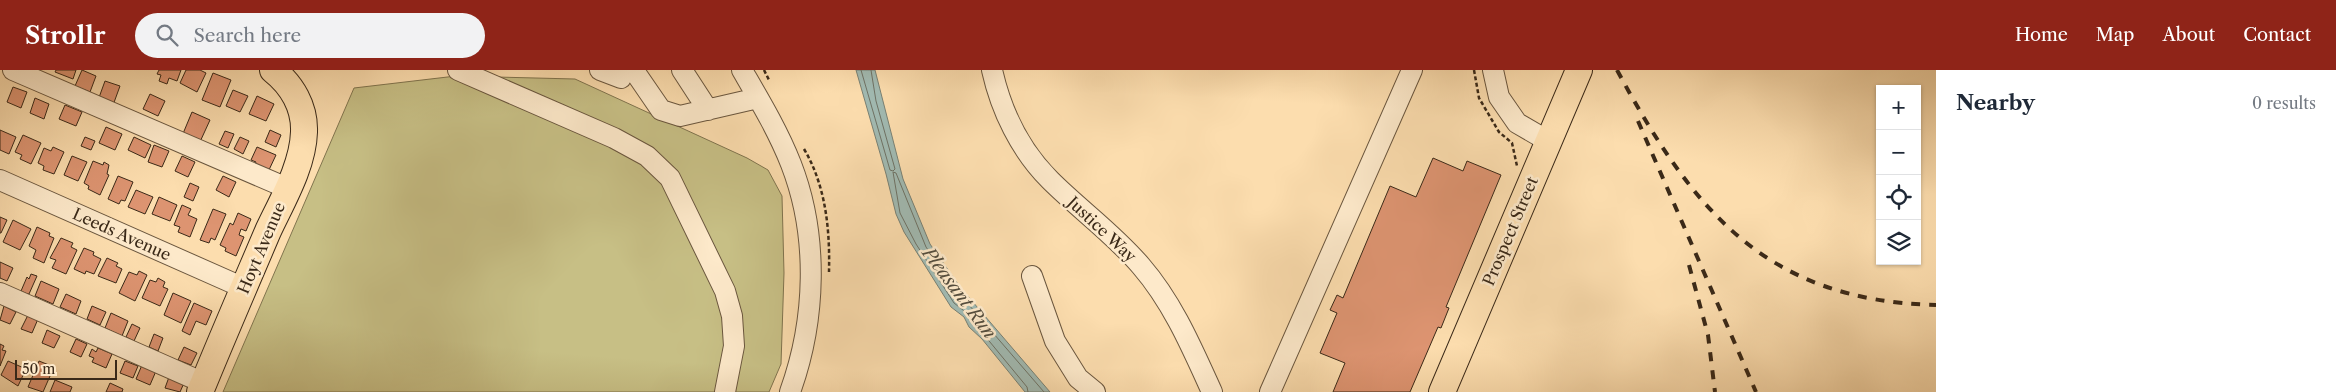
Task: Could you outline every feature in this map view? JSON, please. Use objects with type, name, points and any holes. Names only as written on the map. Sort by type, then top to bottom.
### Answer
[{"type":"main road","name":"Hoyt Avenue","points":[[202,387],[299,156],[304,133],[303,116],[298,101],[286,82],[273,70]]},
{"type":"main road","name":"Prospect Street","points":[[1442,392],[1579,70]]},
{"type":"street","points":[[13,70],[287,188]]},
{"type":"street","points":[[458,70],[614,138],[647,156],[670,178],[725,291],[732,316],[734,346],[725,392]]},
{"type":"street","points":[[600,70],[622,78],[630,72],[661,110],[680,116],[758,98]]},
{"type":"street","points":[[682,70],[708,110]]},
{"type":"street","points":[[742,70],[777,131],[792,166],[807,227],[810,264],[809,308],[804,345],[790,392]]},
{"type":"street","name":"Justice Way","points":[[992,70],[999,98],[1011,126],[1028,154],[1048,179],[1112,234],[1142,267],[1164,297],[1183,330],[1212,392]]},
{"type":"street","points":[[1270,392],[1412,70]]},
{"type":"street","points":[[1493,70],[1499,97],[1517,123],[1548,141]]},
{"type":"street","name":"Leeds Avenue","points":[[0,180],[244,288]]},
{"type":"street","points":[[1032,276],[1055,341],[1078,378],[1095,392]]},
{"type":"street","points":[[0,293],[202,387]]},
{"type":"shaded area","points":[[456,76],[575,79],[747,158],[768,170],[782,196],[784,273],[781,364],[769,392],[223,392],[354,88]]},
{"type":"water","name":"Pleasant Run","points":[[856,70],[875,70],[903,179],[930,244],[960,287],[1050,392],[1025,392],[982,339],[969,327],[964,317],[951,307],[904,232],[896,214]]},
{"type":"building","points":[[56,70],[76,70],[73,79],[55,72]]},
{"type":"building","points":[[82,70],[96,76],[90,92],[75,86]]},
{"type":"building","points":[[159,70],[181,70],[177,81],[169,78],[167,84],[159,81],[161,75],[157,74]]},
{"type":"building","points":[[186,70],[200,70],[206,73],[197,92],[180,83]]},
{"type":"building","points":[[213,73],[231,80],[220,107],[202,100]]},
{"type":"building","points":[[105,81],[120,86],[112,108],[97,103]]},
{"type":"building","points":[[13,87],[27,92],[21,108],[7,102]]},
{"type":"building","points":[[233,90],[248,96],[240,112],[226,106]]},
{"type":"building","points":[[150,94],[165,101],[158,116],[143,109]]},
{"type":"building","points":[[257,96],[274,104],[266,121],[249,114]]},
{"type":"building","points":[[35,98],[49,104],[44,119],[30,113]]},
{"type":"building","points":[[65,105],[82,112],[76,126],[59,119]]},
{"type":"building","points":[[192,112],[210,120],[199,144],[182,136]]},
{"type":"building","points":[[106,127],[122,134],[115,150],[99,143]]},
{"type":"building","points":[[0,130],[16,137],[9,154],[0,150]]},
{"type":"building","points":[[270,130],[281,135],[276,147],[265,142]]},
{"type":"building","points":[[225,131],[234,134],[228,148],[219,144]]},
{"type":"building","points":[[23,135],[41,143],[31,164],[20,159],[22,155],[15,152]]},
{"type":"building","points":[[85,137],[95,141],[91,150],[81,146]]},
{"type":"building","points":[[134,137],[151,145],[145,158],[128,150]]},
{"type":"building","points":[[240,137],[249,141],[243,154],[234,149]]},
{"type":"building","points":[[154,145],[169,151],[162,167],[148,162]]},
{"type":"building","points":[[53,147],[64,152],[54,174],[43,170],[44,166],[38,163],[44,148],[51,151]]},
{"type":"building","points":[[257,147],[276,155],[268,172],[254,166],[256,162],[251,160]]},
{"type":"building","points":[[72,156],[87,162],[78,181],[64,175]]},
{"type":"building","points":[[182,156],[195,162],[188,177],[175,171]]},
{"type":"building","points":[[1433,158],[1463,171],[1467,161],[1501,175],[1446,307],[1449,308],[1441,328],[1438,327],[1410,392],[1333,392],[1345,363],[1320,353],[1337,313],[1330,310],[1337,295],[1343,298],[1390,186],[1416,197]]},
{"type":"building","points":[[93,161],[103,165],[104,162],[109,165],[107,174],[109,175],[100,195],[88,189],[89,186],[84,183]]},
{"type":"building","points":[[118,176],[133,182],[125,201],[121,200],[119,204],[108,199]]},
{"type":"building","points":[[223,176],[236,182],[229,197],[216,190]]},
{"type":"building","points":[[190,183],[199,187],[193,201],[184,197]]},
{"type":"building","points":[[136,190],[153,197],[145,214],[128,207]]},
{"type":"building","points":[[159,197],[177,205],[170,221],[152,214]]},
{"type":"building","points":[[182,205],[191,209],[188,215],[197,219],[190,237],[178,232],[180,227],[174,225]]},
{"type":"building","points":[[213,209],[226,214],[215,240],[211,238],[209,243],[200,240]]},
{"type":"building","points":[[238,213],[251,219],[246,231],[241,229],[239,235],[244,237],[236,256],[225,251],[226,248],[220,245],[230,223],[233,225]]},
{"type":"building","points":[[0,217],[7,220],[1,233],[0,233]]},
{"type":"building","points":[[13,220],[31,229],[20,250],[3,242]]},
{"type":"building","points":[[37,227],[50,233],[49,236],[54,238],[44,263],[33,258],[36,250],[29,246]]},
{"type":"building","points":[[61,238],[73,243],[71,247],[77,250],[66,274],[52,268],[56,260],[50,258]]},
{"type":"building","points":[[84,248],[94,252],[93,255],[101,259],[94,274],[86,271],[85,274],[74,269]]},
{"type":"building","points":[[107,258],[118,263],[116,266],[122,269],[116,283],[98,276]]},
{"type":"building","points":[[0,262],[13,268],[7,281],[0,278]]},
{"type":"building","points":[[139,271],[147,275],[135,301],[119,293],[129,272],[137,275]]},
{"type":"building","points":[[31,274],[37,276],[29,294],[27,294],[21,291],[27,277],[29,279]]},
{"type":"building","points":[[158,278],[165,282],[163,287],[168,289],[160,306],[142,298],[150,280],[156,282]]},
{"type":"building","points":[[41,281],[59,289],[53,304],[35,296]]},
{"type":"building","points":[[173,293],[191,301],[181,323],[164,315]]},
{"type":"building","points":[[66,294],[81,301],[76,314],[60,307]]},
{"type":"building","points":[[194,303],[212,311],[206,325],[196,321],[190,335],[182,331]]},
{"type":"building","points":[[4,306],[16,312],[10,324],[0,320]]},
{"type":"building","points":[[92,306],[106,312],[100,325],[87,319]]},
{"type":"building","points":[[111,313],[128,321],[122,336],[105,328]]},
{"type":"building","points":[[28,315],[38,319],[32,333],[21,329]]},
{"type":"building","points":[[132,324],[140,328],[134,341],[126,337]]},
{"type":"building","points":[[47,330],[60,336],[54,348],[42,343]]},
{"type":"building","points":[[154,334],[163,338],[158,351],[149,347]]},
{"type":"building","points":[[76,339],[87,344],[81,357],[70,352]]},
{"type":"building","points":[[0,344],[4,346],[2,350],[6,351],[0,366]]},
{"type":"building","points":[[184,347],[197,353],[191,365],[178,360]]},
{"type":"building","points":[[98,348],[112,354],[106,368],[92,362],[94,358],[89,356],[92,349],[96,352]]},
{"type":"building","points":[[8,361],[26,369],[18,386],[1,375]]},
{"type":"building","points":[[39,361],[54,367],[43,392],[28,387]]},
{"type":"building","points":[[125,361],[138,366],[133,378],[120,373]]},
{"type":"building","points":[[142,365],[156,371],[150,385],[136,379]]},
{"type":"building","points":[[169,377],[184,383],[180,392],[165,388]]},
{"type":"building","points":[[55,380],[72,387],[70,392],[50,392]]},
{"type":"building","points":[[110,383],[123,389],[122,392],[106,392]]},
{"type":"railway","points":[[1617,70],[1645,120],[1674,165],[1706,204],[1740,238],[1780,266],[1825,286],[1876,299],[1936,305]]},
{"type":"railway","points":[[1638,121],[1756,392]]},
{"type":"railway","points":[[1689,265],[1708,335],[1715,392]]}]
